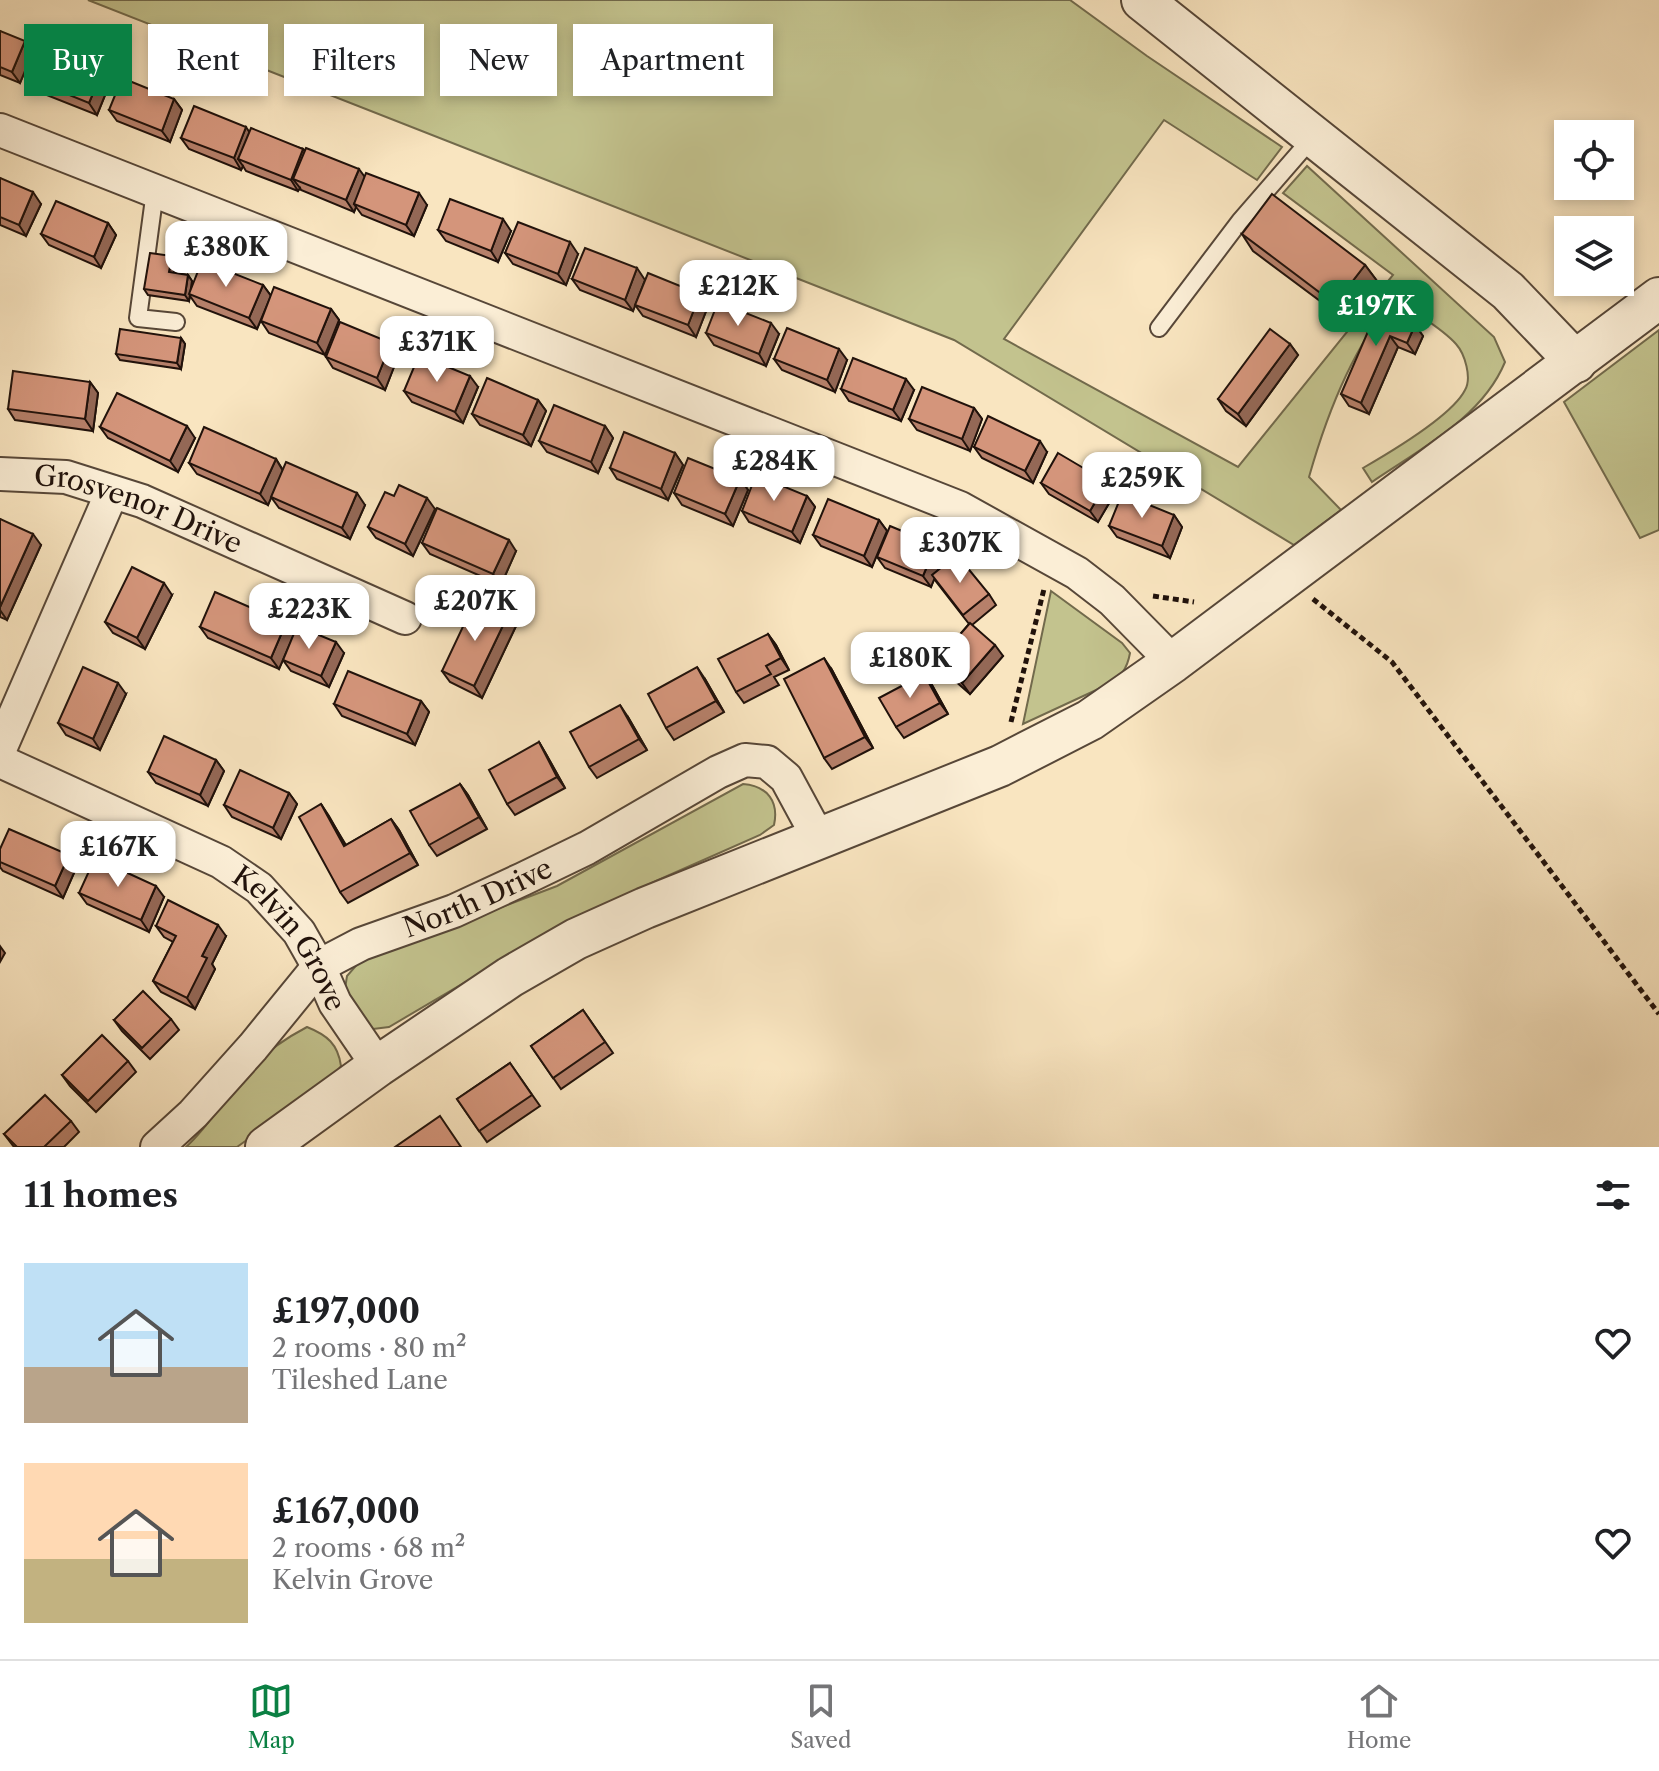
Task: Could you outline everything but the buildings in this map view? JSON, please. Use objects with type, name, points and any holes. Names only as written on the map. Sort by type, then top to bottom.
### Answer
[{"type":"street","points":[[1142,0],[1508,291],[1576,362]]},
{"type":"street","points":[[0,130],[960,508],[1052,559],[1095,587],[1112,600],[1173,662]]},
{"type":"street","points":[[266,1147],[378,1066],[510,977],[576,939],[1000,766],[1090,720],[1173,662],[1659,298]]},
{"type":"street","name":"Grosvenor Drive","points":[[0,474],[66,477],[142,501],[405,618]]},
{"type":"street","points":[[0,749],[112,492]]},
{"type":"street","name":"North Drive","points":[[157,1147],[193,1114],[253,1047],[319,966],[361,944],[454,911],[587,848],[718,772],[745,760],[767,762],[786,778],[819,839]]},
{"type":"street","name":"Kelvin Grove","points":[[0,761],[221,862],[259,888],[299,932],[319,966],[335,1003],[378,1066]]},
{"type":"lane","points":[[1159,328],[1240,221],[1314,135]]},
{"type":"lane","points":[[155,191],[138,318],[176,322]]},
{"type":"path","points":[[1000,766],[1052,559]]},
{"type":"path","points":[[1282,580],[1324,605],[1392,662],[1659,1014]]},
{"type":"path","points":[[1095,587],[1243,609]]},
{"type":"green space","points":[[88,0],[1070,0],[1282,147],[1257,180],[1164,120],[1004,339],[1238,467],[1393,275],[1283,193],[1307,166],[1494,337],[1505,362],[1495,382],[1465,416],[1372,482],[1363,468],[1419,433],[1447,411],[1465,390],[1468,379],[1462,354],[1456,344],[1402,303],[1392,302],[1352,363],[1323,431],[1309,477],[1341,510],[1294,545],[954,340],[333,96],[424,96],[424,24],[284,24],[284,77],[268,71],[268,24],[149,24]]},
{"type":"green space","points":[[1659,330],[1659,530],[1640,538],[1564,402]]},
{"type":"green space","points":[[1051,591],[1122,643],[1130,653],[1123,672],[1107,685],[1023,724]]},
{"type":"green space","points":[[743,784],[759,788],[773,802],[774,825],[760,835],[561,926],[389,1027],[373,1029],[358,1023],[344,995],[347,976],[360,961],[557,886]]},
{"type":"green space","points":[[307,1027],[326,1037],[337,1052],[341,1066],[329,1081],[237,1147],[186,1147],[255,1064]]}]
